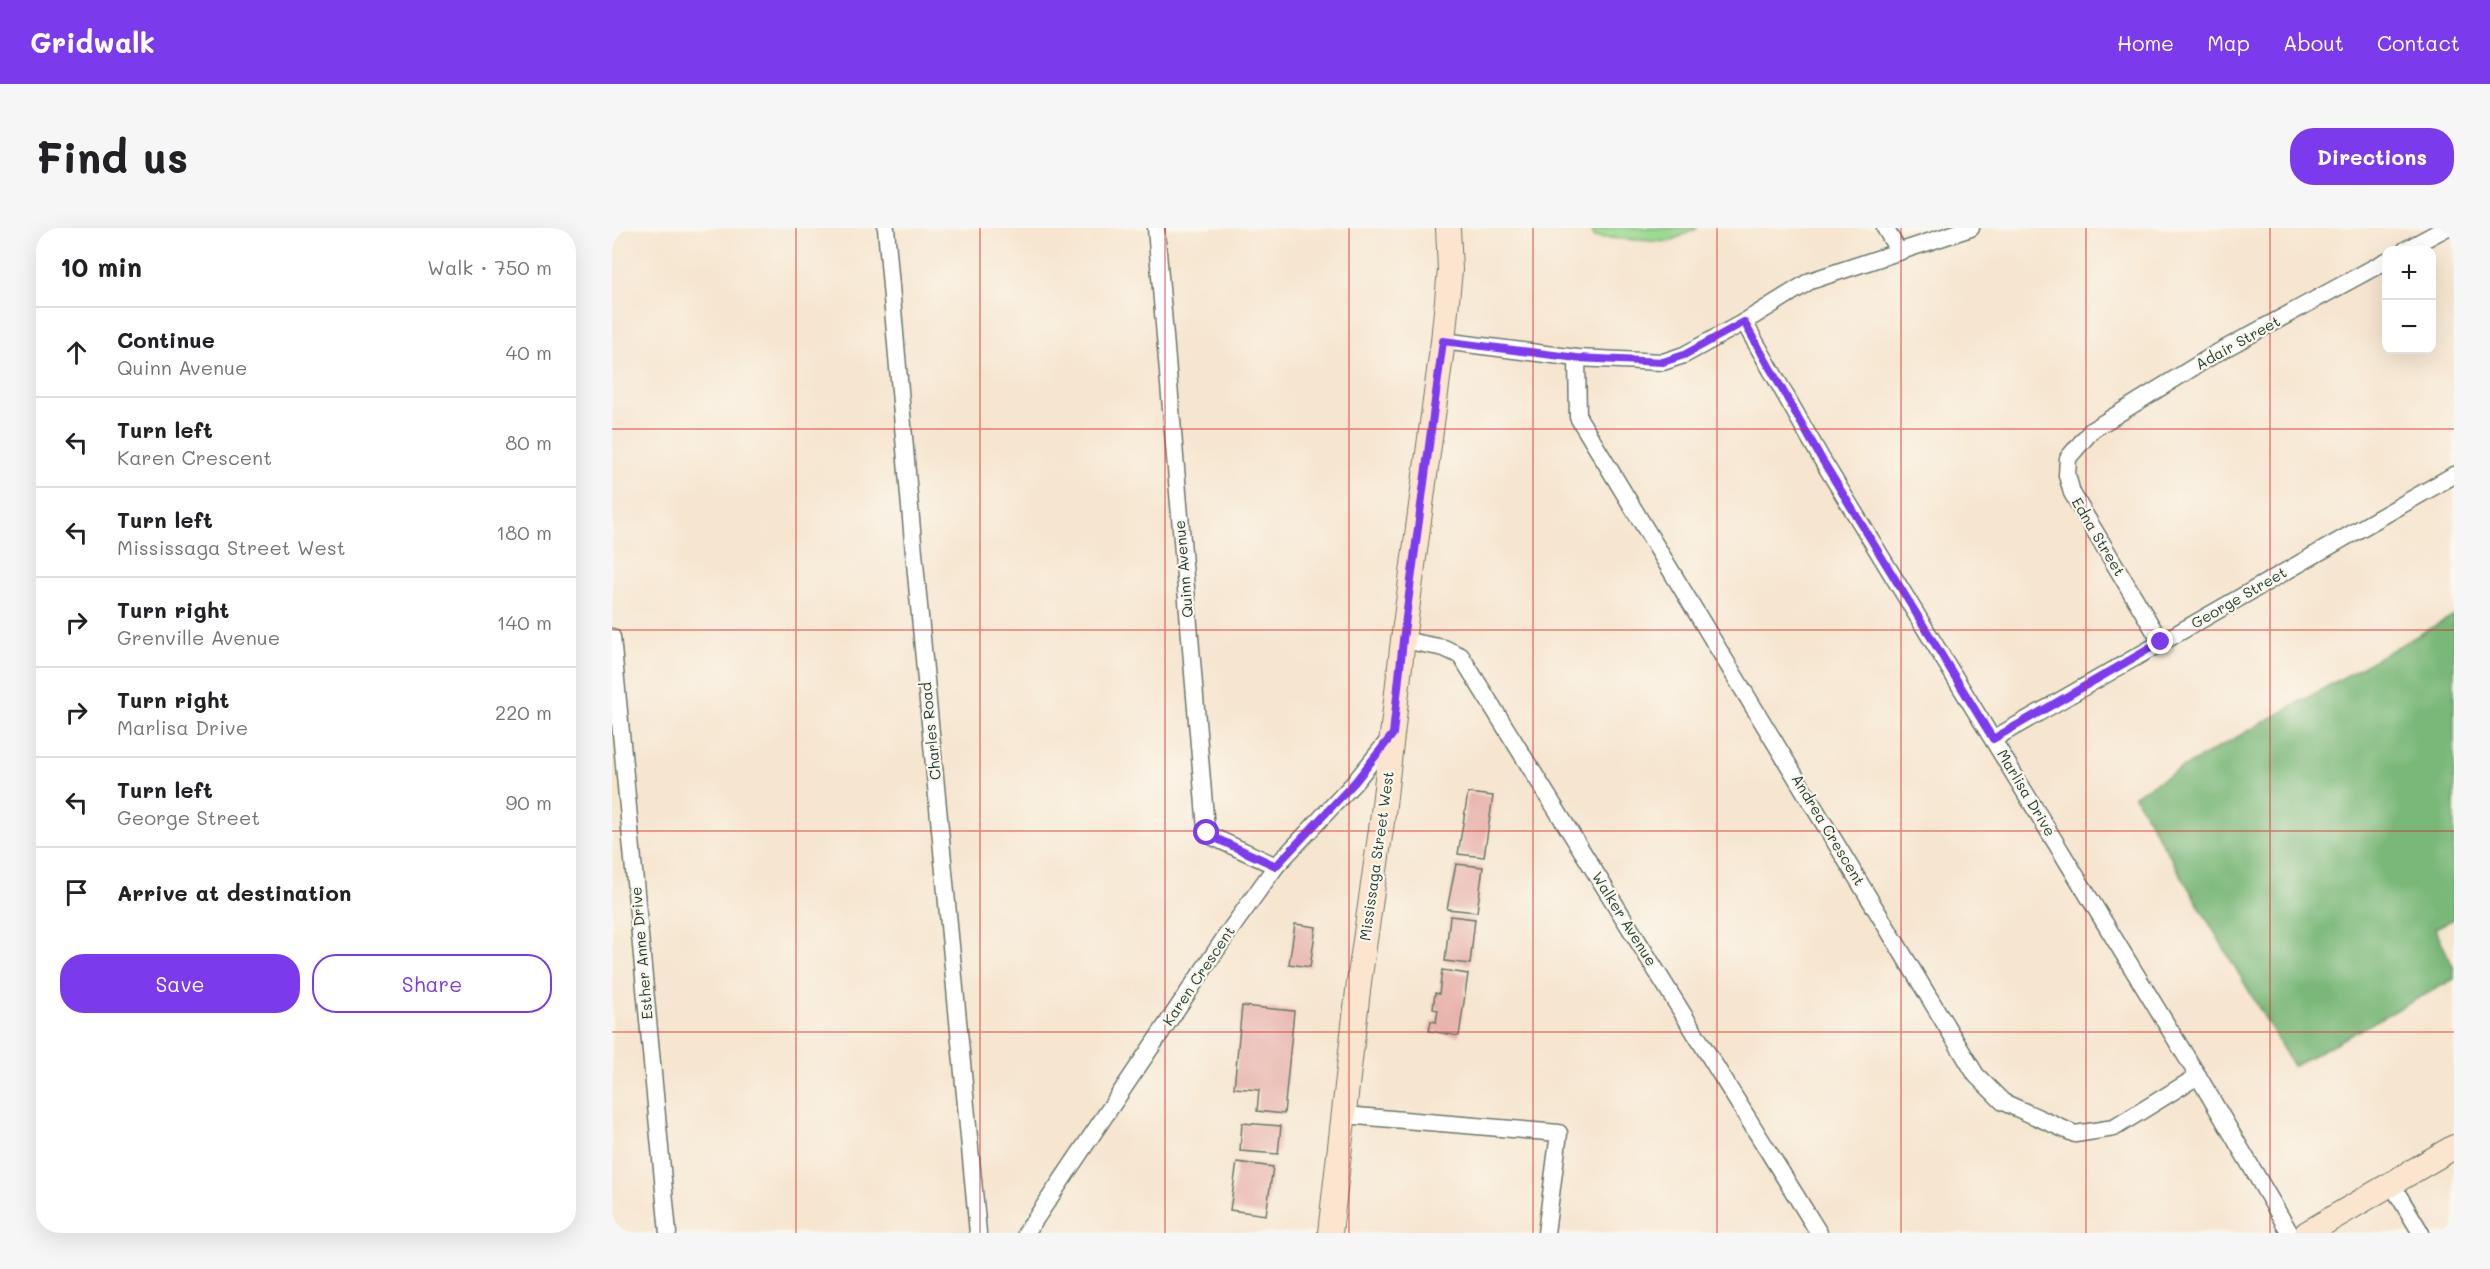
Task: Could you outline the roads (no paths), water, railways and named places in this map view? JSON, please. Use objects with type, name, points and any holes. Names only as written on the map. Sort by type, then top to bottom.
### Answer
[{"type":"street","name":"Charles Road","points":[[886,228],[912,542],[978,1233]]},
{"type":"street","name":"Quinn Avenue","points":[[1156,228],[1206,830],[1213,837],[1276,866]]},
{"type":"street","name":"Mississaga Street West","points":[[1330,1233],[1359,982],[1443,341],[1450,270],[1448,228]]},
{"type":"street","points":[[1885,228],[1899,252]]},
{"type":"street","points":[[1443,341],[1577,358],[1663,362],[1684,355],[1744,322],[1810,281],[1971,228]]},
{"type":"street","points":[[2412,246],[2446,228]]},
{"type":"street","name":"Adair Street","points":[[2092,430],[2215,354],[2382,263]]},
{"type":"street","name":"Marlisa Drive","points":[[1744,322],[1821,458],[2198,1076],[2290,1233]]},
{"type":"street","name":"Andrea Crescent","points":[[1577,358],[1578,417],[1976,1075],[2003,1102],[2074,1134],[2114,1128],[2198,1076]]},
{"type":"street","name":"Edna Street","points":[[2092,430],[2068,458],[2067,476],[2072,493],[2161,642]]},
{"type":"street","name":"George Street","points":[[1993,739],[2454,475]]},
{"type":"street","name":"Esther Anne Drive","points":[[612,637],[668,1233]]},
{"type":"street","name":"Walker Avenue","points":[[1403,640],[1444,648],[1461,656],[1819,1233]]},
{"type":"street","name":"Karen Crescent","points":[[1026,1233],[1228,933],[1276,866],[1355,782],[1393,734]]},
{"type":"street","points":[[1344,1115],[1559,1133],[1546,1233]]},
{"type":"street","points":[[2307,1233],[2454,1147]]},
{"type":"street","points":[[2391,1183],[2421,1233]]}]
